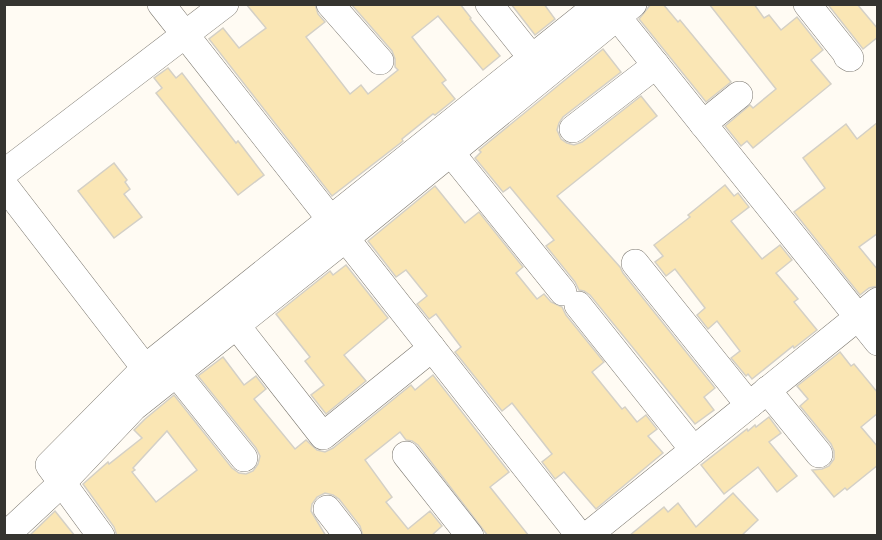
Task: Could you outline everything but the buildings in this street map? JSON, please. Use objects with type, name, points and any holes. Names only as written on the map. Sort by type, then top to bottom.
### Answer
[{"type":"street","points":[[161,4],[580,536]]},
{"type":"street","points":[[4,172],[225,4]]},
{"type":"street","points":[[330,4],[380,62]]},
{"type":"street","points":[[489,4],[532,58]]},
{"type":"street","points":[[807,4],[850,58],[848,56]]},
{"type":"street","points":[[5,536],[63,482],[134,407],[236,325],[338,230],[532,58],[614,8]]},
{"type":"street","points":[[614,8],[703,124],[868,309],[878,342]]},
{"type":"street","points":[[100,536],[49,465],[145,368],[338,230],[451,153],[614,8]]},
{"type":"street","points":[[573,129],[656,65]]},
{"type":"street","points":[[703,124],[739,95]]},
{"type":"street","points":[[451,153],[693,449]]},
{"type":"street","points":[[4,185],[145,368]]},
{"type":"street","points":[[635,263],[758,397],[819,454]]},
{"type":"street","points":[[587,536],[868,309]]},
{"type":"street","points":[[236,325],[323,436],[432,348]]},
{"type":"street","points":[[176,373],[244,458]]},
{"type":"street","points":[[406,455],[470,536]]},
{"type":"street","points":[[327,509],[348,536]]}]
